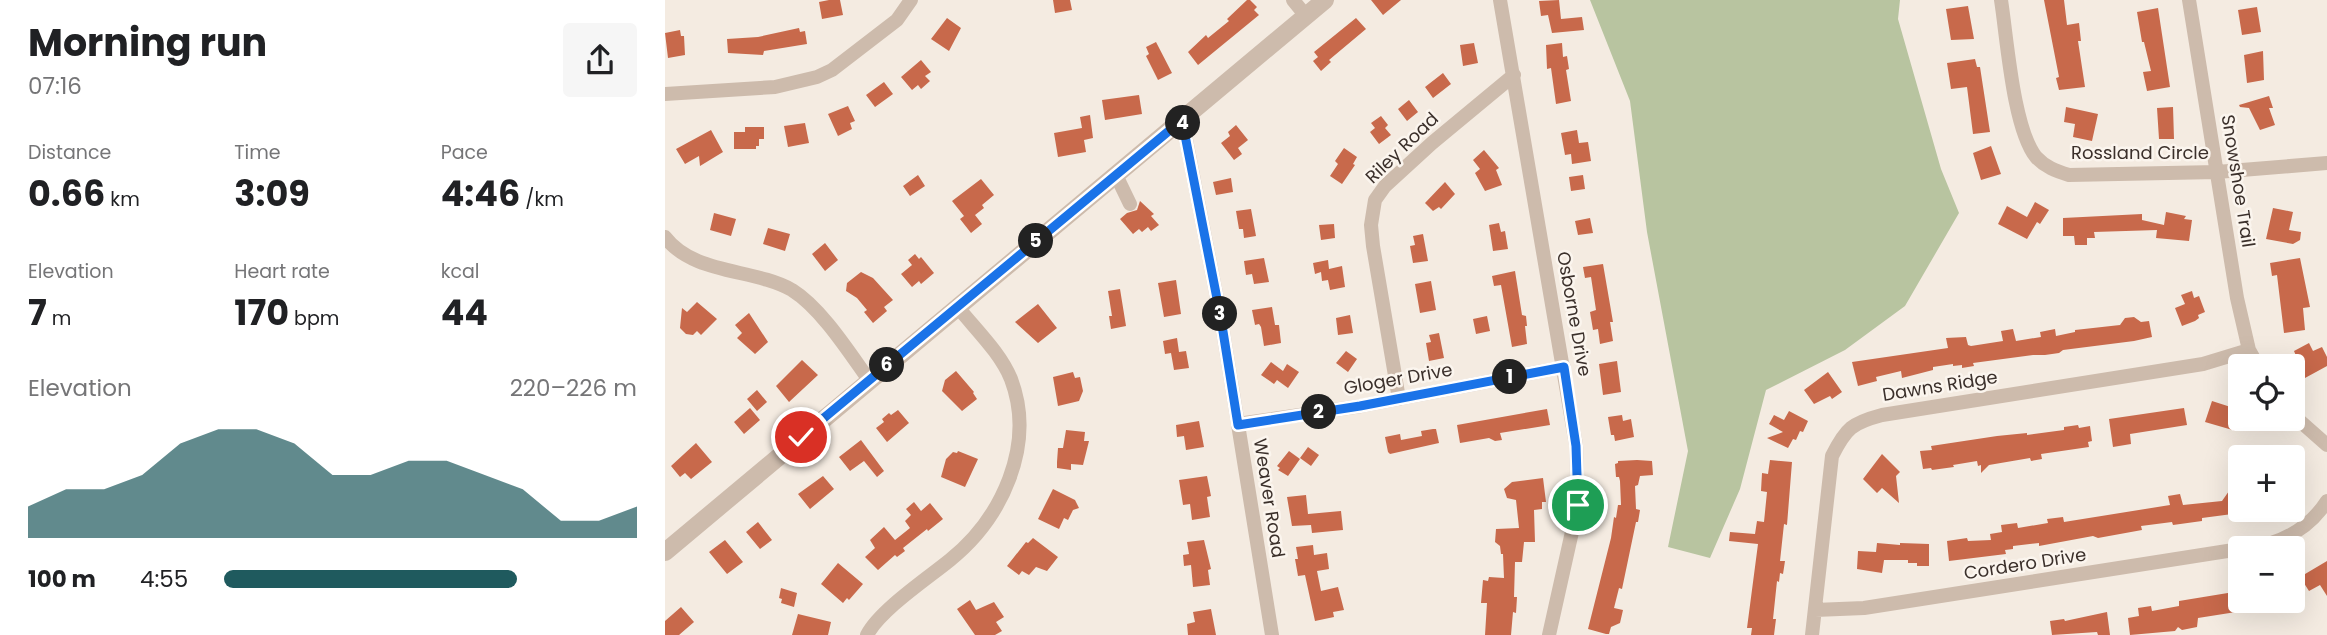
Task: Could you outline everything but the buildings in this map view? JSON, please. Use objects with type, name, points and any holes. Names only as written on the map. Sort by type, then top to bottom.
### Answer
[{"type":"street","points":[[665,94],[775,87],[817,77],[832,70],[897,20],[911,0]]},
{"type":"street","points":[[1293,0],[1306,16]]},
{"type":"street","points":[[665,552],[1325,0]]},
{"type":"street","name":"Osborne Drive","points":[[1500,0],[1576,446],[1578,505],[1549,635]]},
{"type":"street","name":"Rossland Circle","points":[[2001,0],[2019,116],[2024,135],[2035,156],[2043,164],[2069,175],[2217,172],[2327,163]]},
{"type":"street","name":"Snowshoe Trail","points":[[2189,0],[2238,298],[2251,354]]},
{"type":"street","name":"Riley Road","points":[[1399,399],[1373,246],[1371,225],[1375,200],[1385,186],[1432,143],[1514,75]]},
{"type":"street","name":"Weaver Road","points":[[1182,120],[1221,319],[1272,635]]},
{"type":"street","points":[[1116,175],[1130,204]]},
{"type":"street","points":[[665,236],[687,256],[780,284],[795,292],[828,324],[869,380]]},
{"type":"street","points":[[867,635],[890,609],[957,555],[1000,502],[1011,476],[1019,435],[1018,404],[1010,377],[997,355],[957,306]]},
{"type":"street","name":"Dawns Ridge","points":[[1812,635],[1832,456],[1842,435],[1858,422],[1895,412],[2203,364],[2249,350]]},
{"type":"street","name":"Gloger Drive","points":[[1238,425],[1399,399],[1564,367]]},
{"type":"street","points":[[2305,426],[2327,445]]},
{"type":"street","points":[[2291,536],[2317,516],[2327,501]]},
{"type":"street","name":"Cordero Drive","points":[[1815,610],[1864,608],[2228,551]]},
{"type":"green space","points":[[1590,0],[1900,0],[1898,19],[1941,169],[1959,213],[1905,306],[1845,350],[1766,390],[1740,489],[1710,558],[1668,547],[1688,451],[1647,232],[1630,101]]},
{"type":"route","points":[[801,437],[1182,120],[1221,319],[1238,425],[1360,406],[1564,367],[1576,446],[1578,505]]}]
